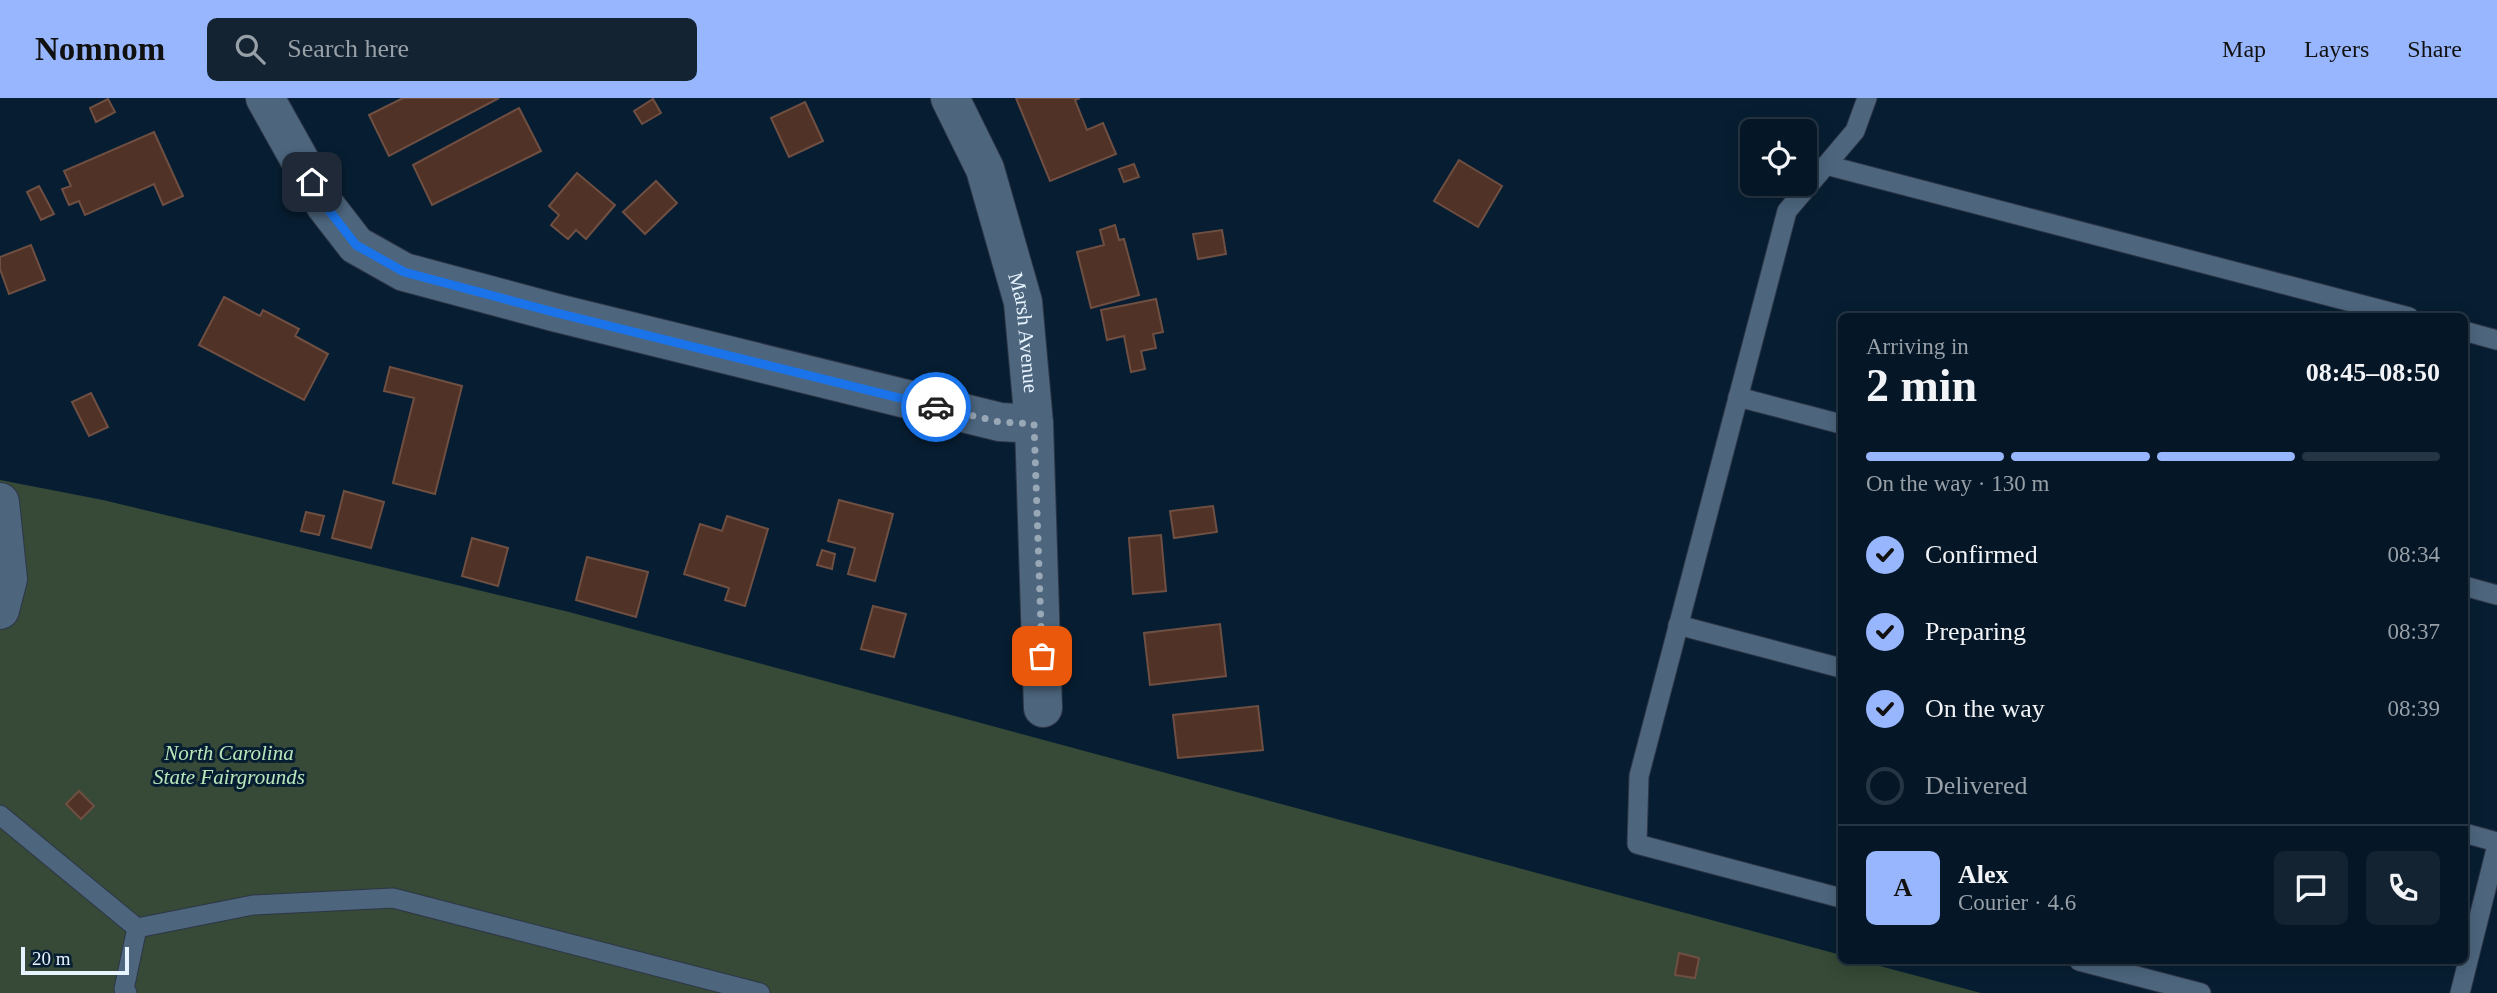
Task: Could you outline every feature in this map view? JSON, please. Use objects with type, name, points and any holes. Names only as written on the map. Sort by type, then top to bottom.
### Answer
[{"type":"street","points":[[265,98],[325,205],[348,235],[356,245],[404,272],[557,313],[1000,422],[1034,424]]},
{"type":"street","name":"Marsh Avenue","points":[[950,98],[985,169],[1023,302],[1034,424],[1043,708]]},
{"type":"street","points":[[0,502],[8,579],[0,611]]},
{"type":"lane","points":[[1838,897],[1637,844],[1639,776],[1787,211],[1854,131],[1867,98]]},
{"type":"lane","points":[[1826,165],[2394,313]]},
{"type":"lane","points":[[2468,332],[2497,340]]},
{"type":"lane","points":[[1738,397],[1838,423]]},
{"type":"lane","points":[[2468,587],[2497,594]]},
{"type":"lane","points":[[1678,625],[1838,667]]},
{"type":"lane","points":[[0,815],[137,928]]},
{"type":"lane","points":[[2468,834],[2497,844],[2468,961]]},
{"type":"lane","points":[[137,928],[253,905],[393,898],[760,993]]},
{"type":"lane","points":[[127,993],[124,989],[137,928]]},
{"type":"lane","points":[[2090,964],[2201,993]]},
{"type":"lane","points":[[2460,993],[2467,964]]},
{"type":"green space","name":"North Carolina State Fairgrounds","points":[[0,480],[103,500],[569,612],[1838,954],[1838,964],[1872,964],[1981,993],[0,993]]},
{"type":"building","points":[[403,98],[499,98],[389,156],[369,115]]},
{"type":"building","points":[[1016,98],[1080,98],[1075,100],[1087,130],[1103,123],[1116,154],[1050,181]]},
{"type":"building","points":[[108,99],[115,112],[96,122],[90,108]]},
{"type":"building","points":[[653,99],[661,113],[642,124],[634,111]]},
{"type":"building","points":[[805,102],[823,141],[789,157],[771,118]]},
{"type":"building","points":[[519,108],[541,151],[432,205],[413,165]]},
{"type":"building","points":[[154,132],[183,196],[163,205],[154,184],[85,215],[79,201],[69,205],[62,189],[71,186],[64,171]]},
{"type":"building","points":[[1459,160],[1502,186],[1478,227],[1434,201]]},
{"type":"building","points":[[1134,164],[1139,177],[1124,182],[1119,169]]},
{"type":"building","points":[[577,173],[615,205],[586,239],[576,230],[568,239],[551,225],[559,215],[549,206]]},
{"type":"building","points":[[656,181],[677,203],[645,234],[623,212]]},
{"type":"building","points":[[39,186],[54,214],[41,220],[27,192]]},
{"type":"building","points":[[1115,225],[1119,240],[1124,239],[1139,295],[1091,308],[1077,252],[1104,245],[1100,230]]},
{"type":"building","points":[[1222,230],[1226,254],[1198,259],[1193,234]]},
{"type":"building","points":[[31,245],[45,280],[9,294],[0,269],[0,257]]},
{"type":"building","points":[[224,297],[260,316],[263,310],[299,329],[295,336],[328,354],[304,400],[199,345]]},
{"type":"building","points":[[1156,299],[1163,332],[1153,334],[1156,348],[1141,351],[1145,369],[1131,372],[1124,336],[1107,340],[1101,310]]},
{"type":"building","points":[[390,367],[462,386],[435,494],[393,483],[414,398],[384,391]]},
{"type":"building","points":[[91,393],[108,427],[89,436],[72,402]]},
{"type":"building","points":[[344,491],[384,502],[371,548],[332,538]]},
{"type":"building","points":[[839,500],[893,514],[875,581],[848,574],[855,548],[828,541]]},
{"type":"building","points":[[1213,506],[1217,532],[1174,538],[1170,511]]},
{"type":"building","points":[[306,512],[324,516],[319,535],[301,531]]},
{"type":"building","points":[[727,516],[768,529],[745,606],[725,600],[729,588],[684,574],[700,524],[722,531]]},
{"type":"building","points":[[1161,535],[1166,591],[1133,594],[1129,538]]},
{"type":"building","points":[[472,538],[508,548],[498,586],[462,576]]},
{"type":"building","points":[[822,550],[835,554],[832,569],[817,565]]},
{"type":"building","points":[[587,557],[648,572],[636,617],[576,600]]},
{"type":"building","points":[[873,606],[906,614],[894,657],[861,649]]},
{"type":"building","points":[[1220,624],[1226,676],[1150,685],[1144,633]]},
{"type":"building","points":[[1258,706],[1263,750],[1178,758],[1173,715]]},
{"type":"building","points":[[79,791],[94,806],[81,819],[66,804]]},
{"type":"building","points":[[1679,953],[1699,958],[1695,978],[1675,975]]},
{"type":"way so far","points":[[936,407],[1000,422],[1034,424],[1042,656]]},
{"type":"route","points":[[312,182],[325,205],[356,245],[404,272],[557,313],[936,407]]}]
